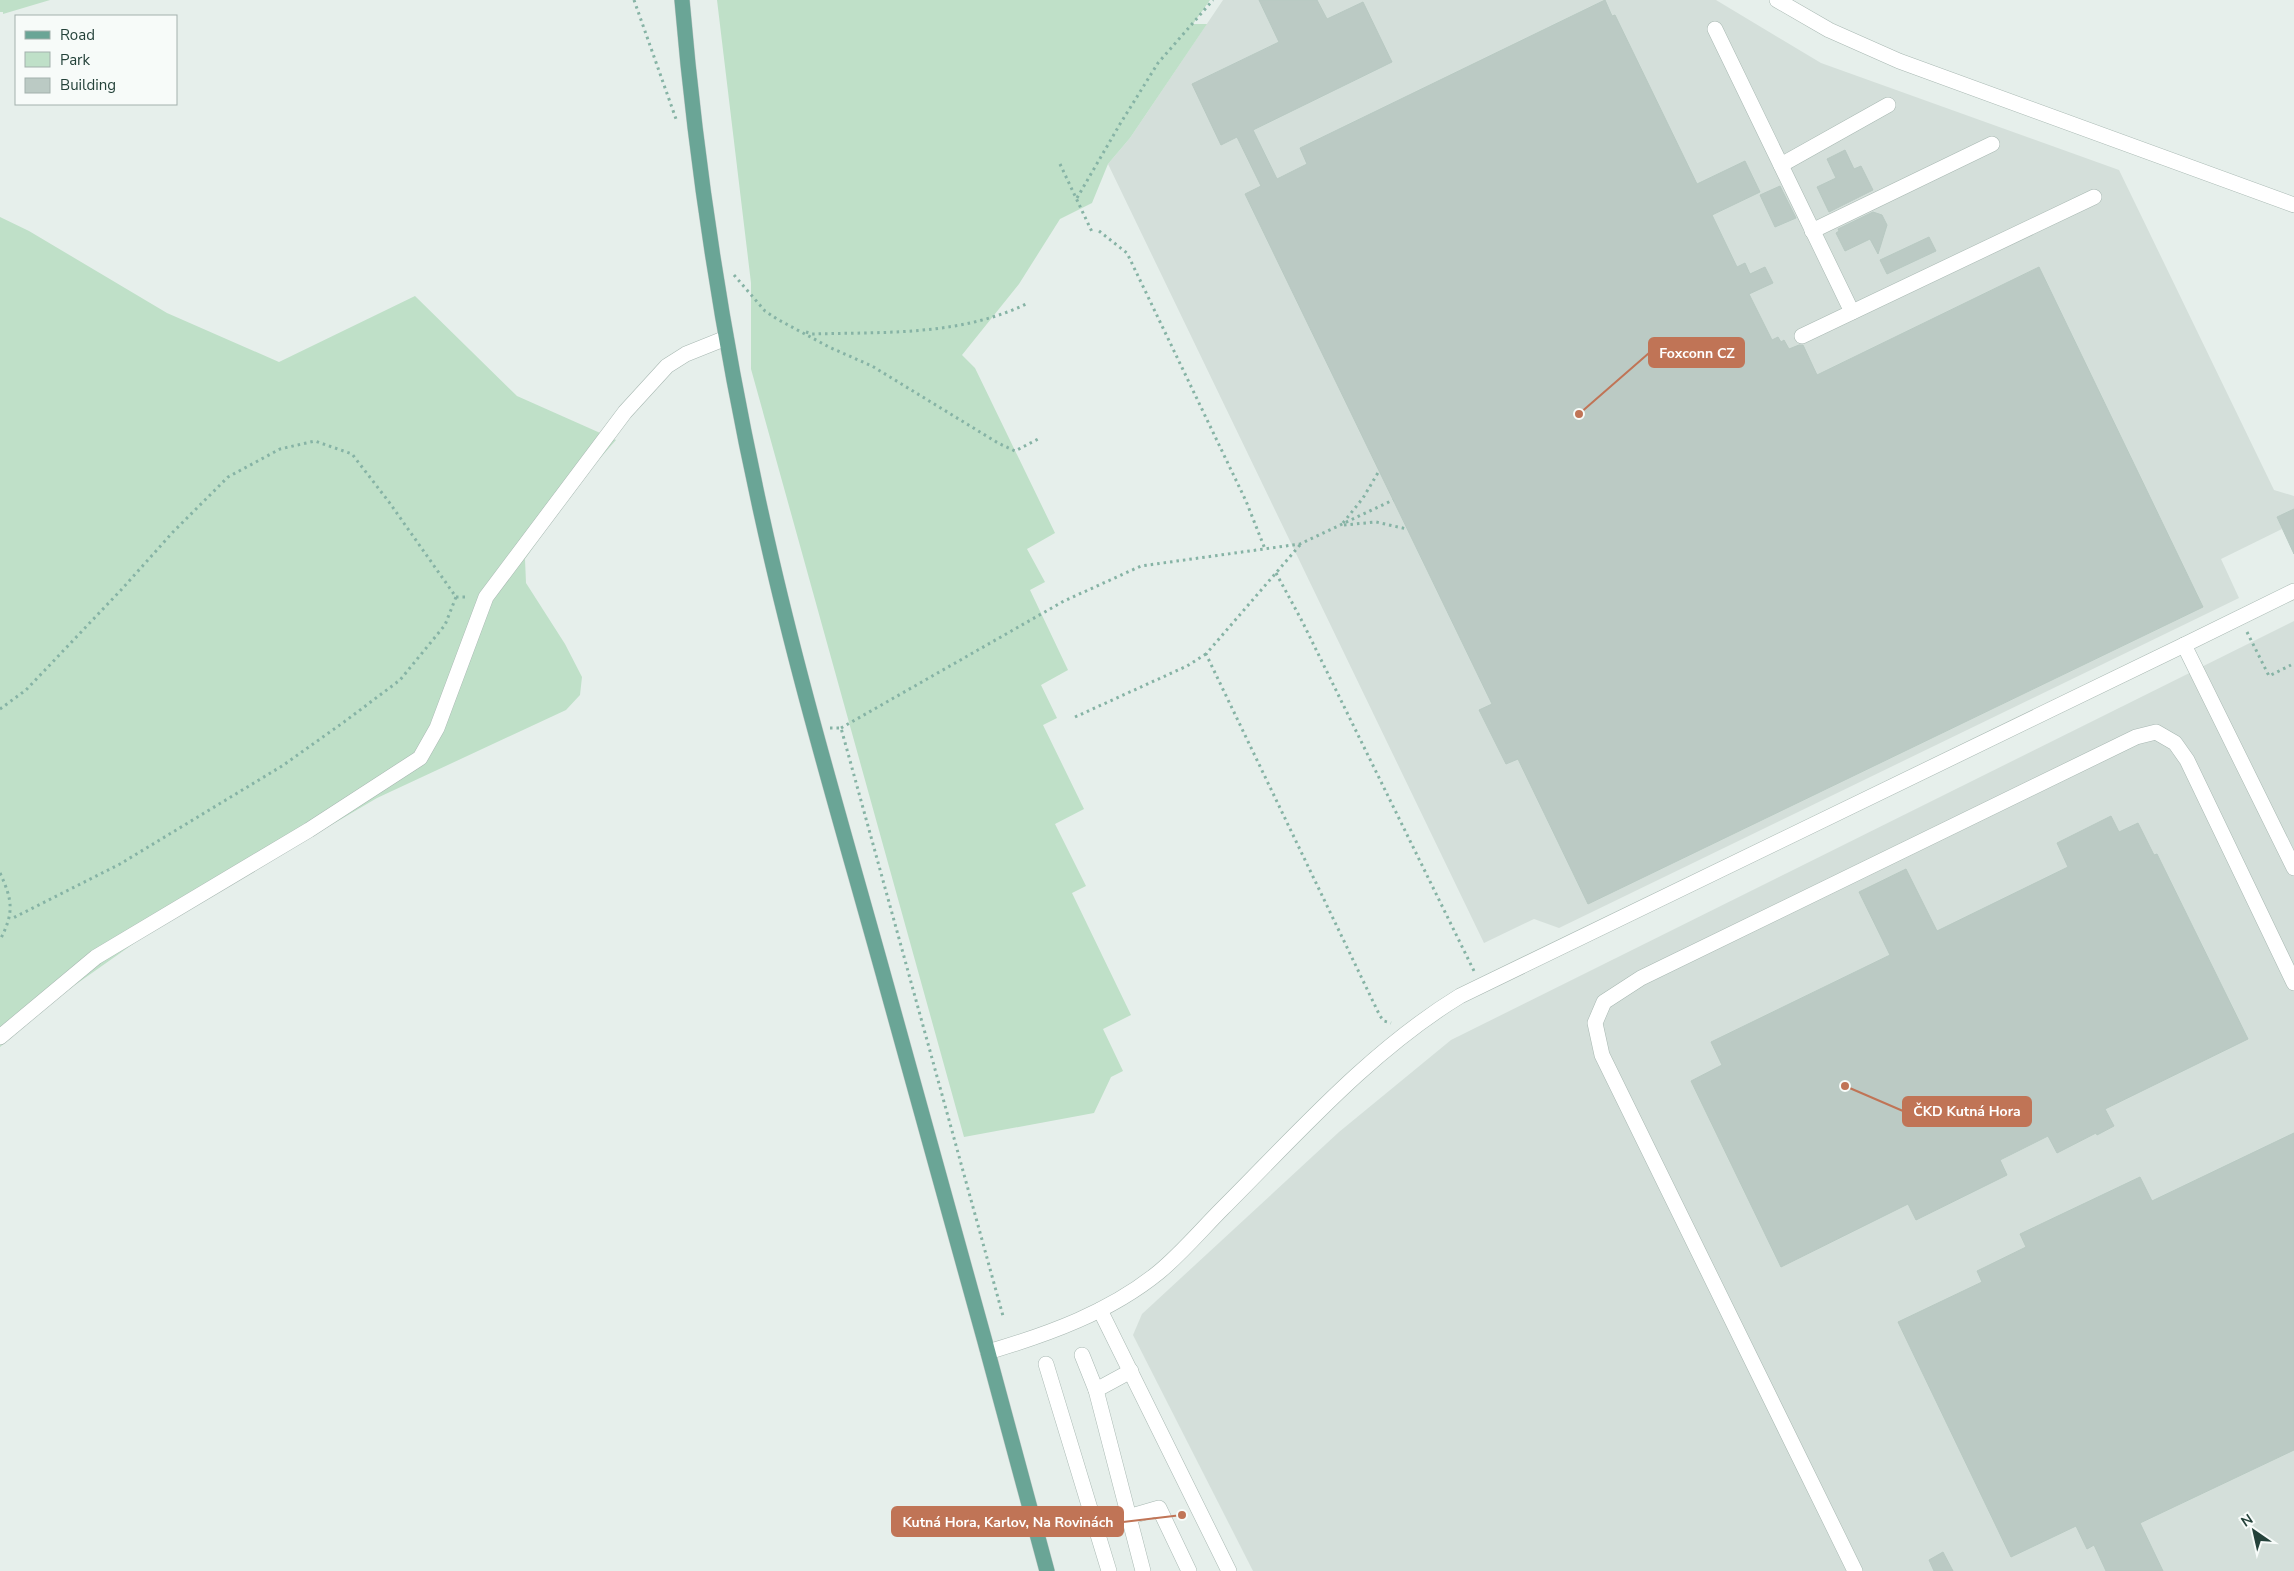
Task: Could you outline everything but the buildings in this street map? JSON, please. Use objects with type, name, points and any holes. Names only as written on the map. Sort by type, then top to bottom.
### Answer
[{"type":"main road","points":[[682,0],[704,200],[726,338],[772,561],[816,732],[1047,1571]]},
{"type":"street","points":[[1778,0],[1829,30],[1900,61],[2294,205]]},
{"type":"street","points":[[1715,29],[1852,312]]},
{"type":"street","points":[[1781,165],[1888,106]]},
{"type":"street","points":[[1812,231],[1992,144]]},
{"type":"street","points":[[1802,336],[2094,197]]},
{"type":"street","points":[[0,1037],[96,956],[309,830],[420,758],[437,728],[486,597],[625,412],[667,366],[686,354],[726,338]]},
{"type":"street","points":[[988,1352],[1040,1336],[1100,1310],[1159,1272],[1355,1077],[1389,1047],[1445,1006],[1486,983],[2294,591]]},
{"type":"street","points":[[2184,644],[2294,868]]},
{"type":"street","points":[[1855,1571],[1602,1055],[1595,1023],[1604,1002],[1628,985],[1684,957],[2129,741],[2156,732],[2175,743],[2187,760],[2294,983]]},
{"type":"street","points":[[1100,1310],[1229,1571]]},
{"type":"street","points":[[1082,1355],[1096,1390],[1143,1571]]},
{"type":"street","points":[[1046,1364],[1109,1571]]},
{"type":"street","points":[[1096,1390],[1130,1370]]},
{"type":"street","points":[[1128,1517],[1159,1508],[1189,1571]]},
{"type":"path","points":[[634,0],[676,119]]},
{"type":"path","points":[[1077,198],[1158,63],[1213,0]]},
{"type":"path","points":[[1060,164],[1093,234]]},
{"type":"path","points":[[1099,231],[1127,253],[1246,500],[1265,549]]},
{"type":"path","points":[[731,273],[765,310],[829,347],[872,366],[998,443],[1015,450],[1040,438]]},
{"type":"path","points":[[800,331],[812,334],[923,330],[1002,316],[1026,304]]},
{"type":"path","points":[[0,709],[26,690],[173,532],[228,477],[280,449],[316,441],[352,454],[389,502],[456,597],[445,625],[400,680],[344,722],[282,766],[120,864],[11,919]]},
{"type":"path","points":[[1341,525],[1363,498],[1379,471]]},
{"type":"path","points":[[816,732],[841,728],[1064,601],[1141,566],[1301,544],[1393,500]]},
{"type":"path","points":[[1341,525],[1376,522],[1407,529]]},
{"type":"path","points":[[1075,717],[1187,666],[1206,654],[1301,544]]},
{"type":"path","points":[[1276,573],[1302,621],[1474,972]]},
{"type":"path","points":[[2239,618],[2269,676],[2291,665]]},
{"type":"path","points":[[1206,654],[1380,1016],[1384,1021],[1391,1023]]},
{"type":"path","points":[[841,728],[1003,1316]]},
{"type":"path","points":[[0,873],[8,889],[11,919],[0,940]]},
{"type":"shaded area","points":[[1223,0],[1716,0],[1821,63],[2119,170],[2274,490],[2294,496],[2294,509],[2277,517],[2282,529],[2221,559],[2239,598],[1559,928],[1534,919],[1484,943],[1108,164],[1130,138]]},
{"type":"shaded area","points":[[2294,621],[2294,1571],[1253,1571],[1133,1335],[1142,1314],[1339,1132],[1451,1040]]},
{"type":"green space","points":[[0,0],[50,0],[3,14],[3,12],[0,12]]},
{"type":"green space","points":[[717,0],[1210,0],[1193,24],[1207,24],[1130,138],[1108,164],[1092,203],[1060,219],[1019,284],[962,355],[975,368],[1055,533],[1027,549],[1045,582],[1030,590],[1068,670],[1041,685],[1057,718],[1043,725],[1084,809],[1055,824],[1086,886],[1072,893],[1131,1015],[1103,1029],[1123,1071],[1111,1077],[1094,1113],[964,1137],[751,369],[751,283]]},
{"type":"green space","points":[[0,217],[29,231],[167,313],[279,362],[415,296],[517,396],[616,440],[580,481],[525,559],[526,583],[565,644],[582,677],[580,695],[566,710],[377,798],[150,932],[65,992],[0,1047]]},
{"type":"place","name":"Foxconn CZ","points":[[1579,414]]},
{"type":"place","name":"ČKD Kutná Hora","points":[[1845,1086]]},
{"type":"place","name":"Kutná Hora, Karlov, Na Rovinách","points":[[1182,1515]]}]
